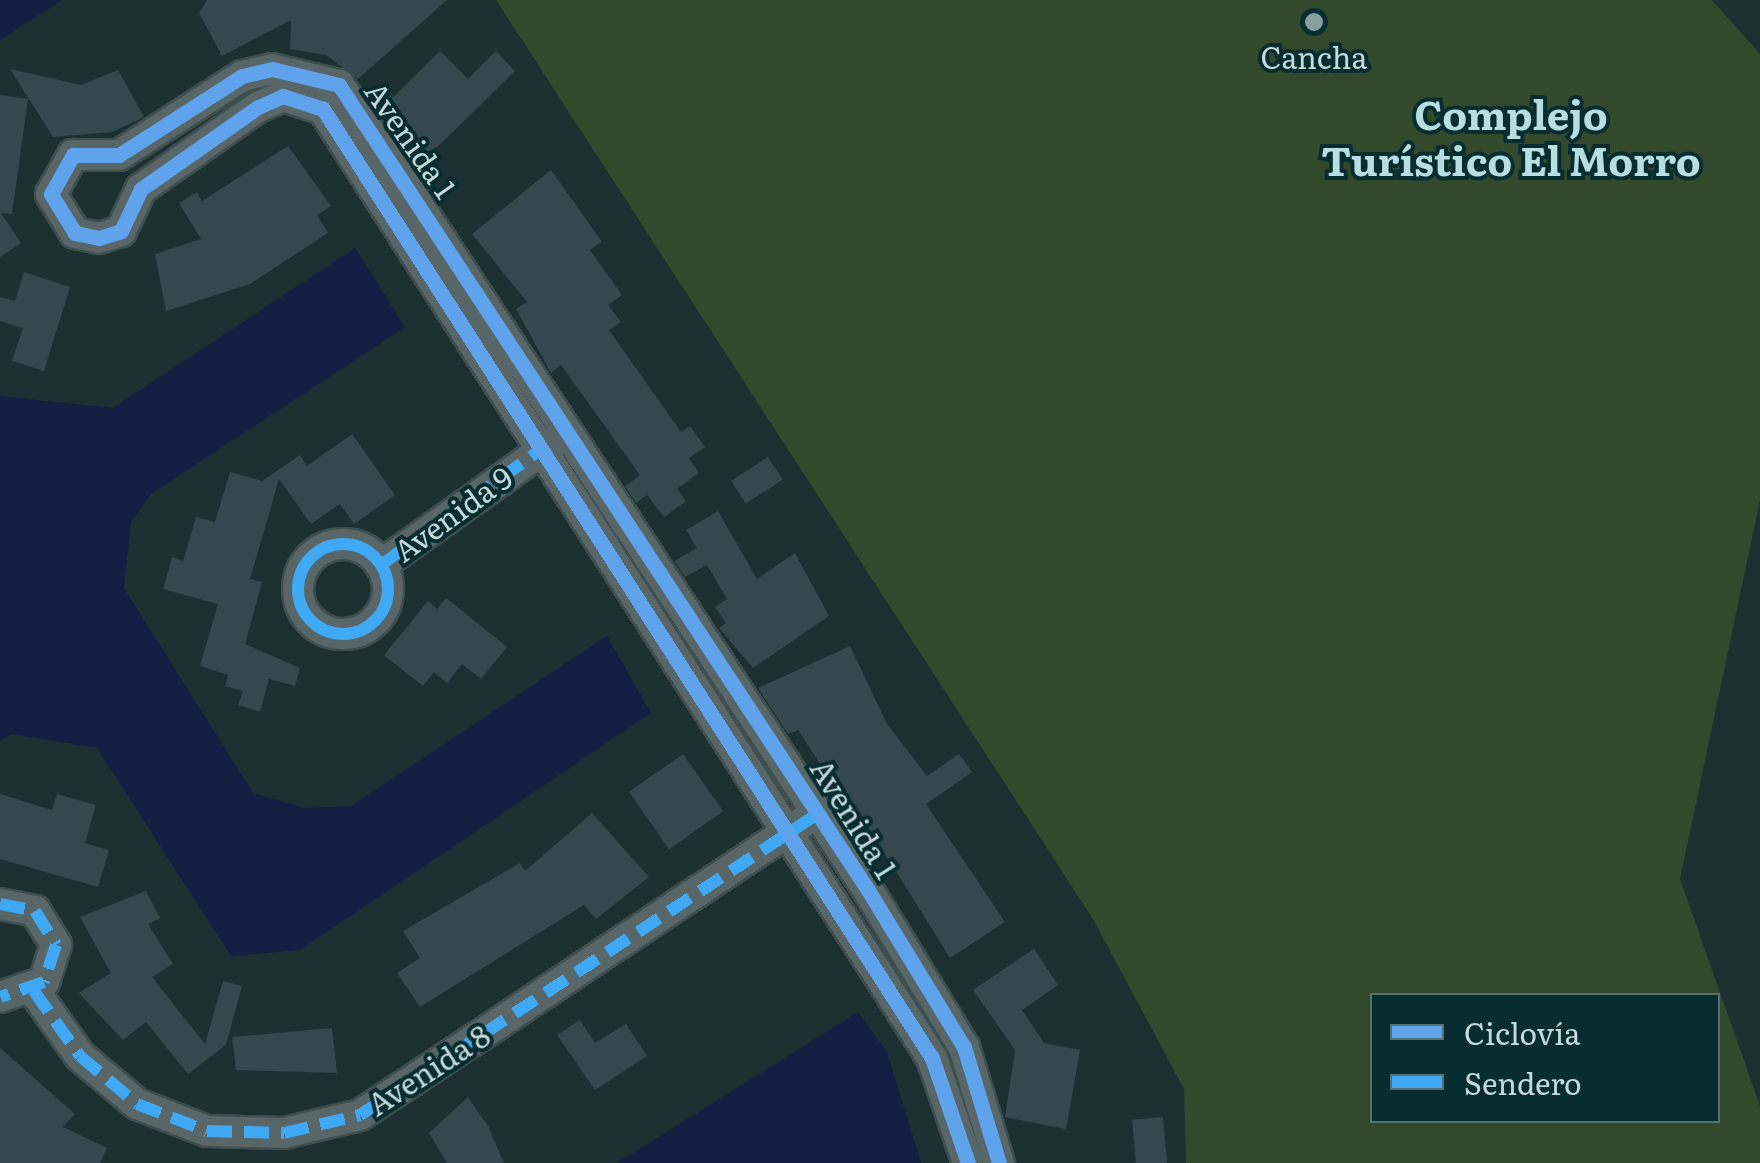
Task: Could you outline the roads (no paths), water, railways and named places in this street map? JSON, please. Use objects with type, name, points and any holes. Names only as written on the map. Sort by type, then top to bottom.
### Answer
[{"type":"street","name":"Avenida 1","points":[[964,1149],[932,1058],[538,450],[346,138],[306,100],[283,96],[258,107],[141,189],[122,231],[87,236],[58,217],[51,194],[65,163],[96,148],[119,155],[242,76],[308,73],[340,86],[364,112],[574,430],[964,1048],[998,1163]]},
{"type":"street","points":[[119,155],[141,189]]},
{"type":"street","points":[[430,275],[460,258]]},
{"type":"street","name":"Avenida 9","points":[[381,565],[538,450],[574,430]]},
{"type":"street","points":[[641,607],[675,587]]},
{"type":"street","name":"Avenida 8","points":[[34,991],[80,1056],[137,1104],[207,1131],[284,1134],[360,1114],[818,813]]},
{"type":"street","points":[[0,904],[35,911],[52,932],[52,971],[34,991],[0,997]]},
{"type":"street","points":[[964,1149],[990,1130]]},
{"type":"water","points":[[0,0],[62,0],[0,40]]},
{"type":"water","points":[[355,248],[405,327],[151,494],[131,522],[124,588],[253,793],[305,808],[351,806],[607,636],[651,713],[300,950],[231,956],[97,748],[12,734],[0,741],[0,396],[113,408]]},
{"type":"water","points":[[858,1012],[887,1052],[921,1163],[617,1163]]},
{"type":"place","name":"Cancha","points":[[1314,22]]},
{"type":"district","name":"Complejo Turístico El Morro","points":[[1511,136]]}]
